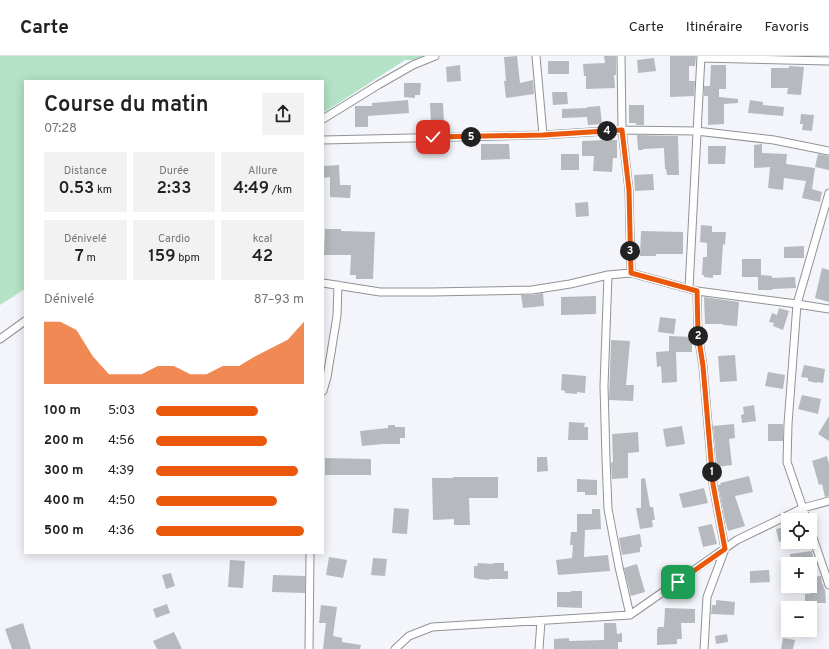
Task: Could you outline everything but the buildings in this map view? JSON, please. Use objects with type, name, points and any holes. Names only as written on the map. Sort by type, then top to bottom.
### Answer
[{"type":"street","points":[[324,119],[413,65],[435,56]]},
{"type":"street","points":[[536,56],[543,135]]},
{"type":"street","points":[[621,56],[622,130],[629,190],[631,273]]},
{"type":"street","points":[[689,288],[701,57],[829,61]]},
{"type":"street","points":[[324,140],[543,135],[622,130],[696,131],[774,140],[829,151]]},
{"type":"street","points":[[805,513],[787,462],[788,424],[797,304],[829,193]]},
{"type":"street","points":[[324,283],[380,292],[532,290],[570,284],[608,275],[631,273],[697,291],[829,309]]},
{"type":"street","points":[[608,275],[604,386],[608,509],[630,615]]},
{"type":"street","points":[[324,388],[327,378],[337,316],[338,285]]},
{"type":"street","points":[[697,291],[698,334],[703,366],[713,484],[725,549],[707,596],[704,649]]},
{"type":"street","points":[[0,339],[24,322]]},
{"type":"street","points":[[395,649],[409,636],[432,627],[630,615],[737,540],[803,508],[829,500]]},
{"type":"street","points":[[817,549],[829,585]]},
{"type":"street","points":[[309,649],[310,554]]},
{"type":"street","points":[[540,649],[541,621]]},
{"type":"green space","points":[[0,56],[428,56],[419,60],[405,60],[324,112],[324,80],[24,80],[24,290],[0,305]]},
{"type":"route","points":[[433,137],[543,135],[622,130],[629,190],[631,273],[697,291],[698,334],[703,366],[713,484],[725,549],[678,582]]}]
